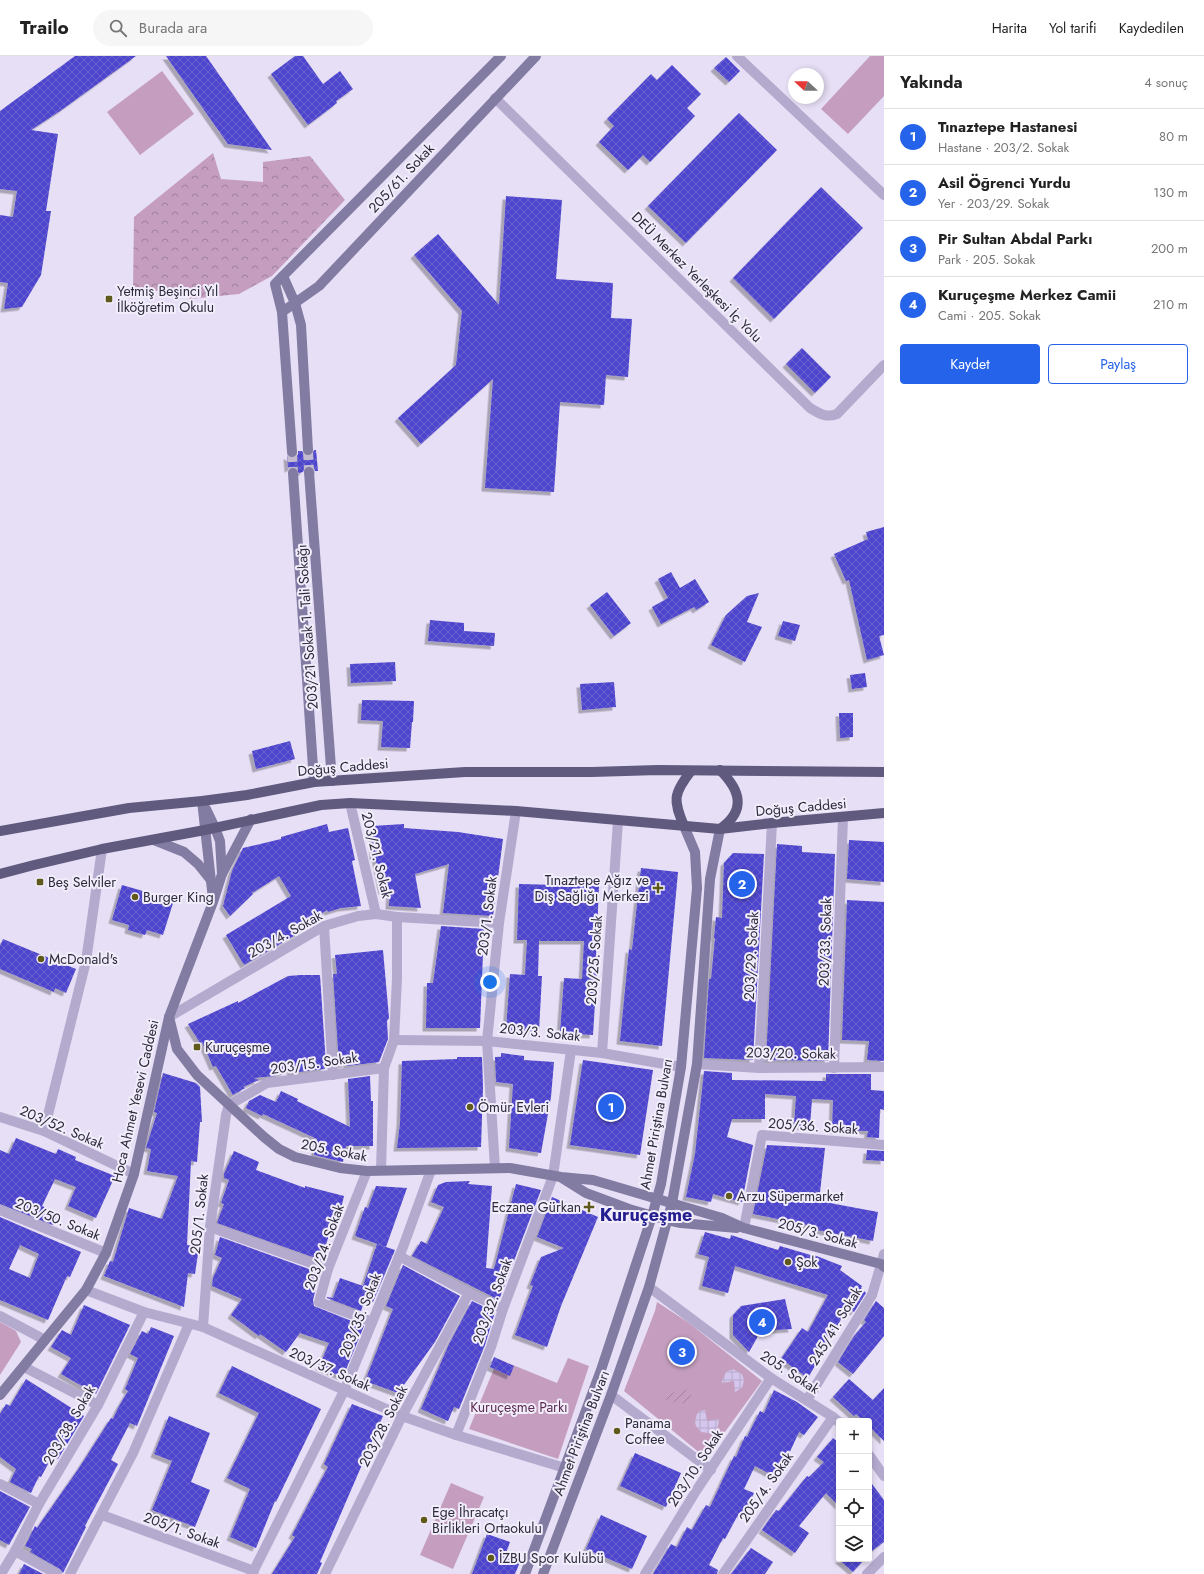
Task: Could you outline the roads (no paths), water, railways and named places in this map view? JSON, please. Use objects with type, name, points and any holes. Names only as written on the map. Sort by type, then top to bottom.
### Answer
[{"type":"main road","name":"205/61. Sokak","points":[[500,56],[275,284],[282,312],[319,286],[536,56]]},
{"type":"main road","points":[[283,276],[295,304],[301,325],[308,450]]},
{"type":"main road","points":[[282,312],[292,452]]},
{"type":"main road","name":"203/21 Sokak 1. Tali Sokağı","points":[[309,472],[332,781]]},
{"type":"main road","name":"203/21 Sokak 1. Tali Sokağı","points":[[294,473],[314,782]]},
{"type":"main road","points":[[0,874],[102,849],[210,829],[321,805],[350,803],[516,811],[720,829],[728,823],[734,815],[738,796],[734,787],[720,770]]},
{"type":"main road","points":[[684,826],[676,805],[676,796],[679,787],[691,771],[884,772]]},
{"type":"main road","name":"Doğuş Caddesi","points":[[0,832],[129,808],[247,795],[314,782],[465,772],[691,771]]},
{"type":"main road","points":[[202,801],[210,829],[210,879],[213,902]]},
{"type":"main road","name":"Doğuş Caddesi","points":[[720,829],[884,813]]},
{"type":"main road","points":[[222,874],[251,819]]},
{"type":"main road","name":"Ahmet Piriştina Bulvarı","points":[[543,1574],[611,1395],[649,1287],[660,1218],[665,1201],[681,1067],[697,888],[695,852],[684,826]]},
{"type":"main road","points":[[210,829],[220,841],[222,874]]},
{"type":"main road","name":"Ahmet Piriştina Bulvarı","points":[[525,1574],[601,1370],[660,1218],[665,1201],[697,1064],[710,879],[720,829]]},
{"type":"main road","points":[[154,840],[184,852],[198,864],[210,879]]},
{"type":"main road","name":"Hoca Ahmet Yesevi Caddesi","points":[[0,1395],[86,1290],[106,1253],[134,1174],[169,1017],[213,902],[222,874]]},
{"type":"main road","name":"205. Sokak","points":[[169,1017],[177,1049],[208,1086],[279,1149],[295,1157],[340,1168],[368,1172],[381,1170],[495,1168],[525,1170],[557,1176],[593,1180],[665,1201]]},
{"type":"main road","name":"205. Sokak","points":[[557,1176],[586,1193],[660,1218]]},
{"type":"main road","name":"205/3. Sokak","points":[[665,1201],[722,1218],[744,1228]]},
{"type":"main road","name":"205/3. Sokak","points":[[660,1218],[681,1223],[744,1228],[883,1261]]},
{"type":"street","points":[[737,56],[884,195]]},
{"type":"street","name":"DEÜ Merkez Yerleşkesi İç Yolu","points":[[495,98],[810,408],[822,416],[837,414],[884,365]]},
{"type":"street","name":"203/21. Sokak","points":[[350,803],[376,914]]},
{"type":"street","name":"203/1. Sokak","points":[[495,1168],[487,1041],[498,923],[516,811]]},
{"type":"street","name":"203/33. Sokak","points":[[834,1068],[843,817]]},
{"type":"street","name":"203/25. Sokak","points":[[602,1053],[618,821]]},
{"type":"street","name":"203/29. Sokak","points":[[759,1068],[772,823]]},
{"type":"street","points":[[44,1131],[86,961],[102,849]]},
{"type":"street","name":"203/4. Sokak","points":[[169,1017],[324,926],[358,916],[376,914],[397,917],[498,923]]},
{"type":"street","points":[[381,1170],[384,1068],[394,1040],[397,979],[397,917]]},
{"type":"street","points":[[324,926],[333,1075]]},
{"type":"street","name":"203/3. Sokak","points":[[394,1040],[487,1041],[602,1053],[681,1067]]},
{"type":"street","name":"203/32. Sokak","points":[[456,1435],[491,1347],[503,1309],[557,1176],[571,1050]]},
{"type":"street","name":"203/20. Sokak","points":[[697,1064],[759,1068],[884,1067]]},
{"type":"street","name":"203/15. Sokak","points":[[229,1105],[267,1084],[384,1068]]},
{"type":"street","name":"205/1. Sokak","points":[[203,1326],[210,1227],[226,1115],[229,1105]]},
{"type":"street","name":"203/52. Sokak","points":[[0,1117],[44,1131],[134,1174]]},
{"type":"street","name":"205/36. Sokak","points":[[744,1228],[762,1135],[884,1145]]},
{"type":"street","name":"203/35. Sokak","points":[[253,1573],[344,1391],[432,1170]]},
{"type":"street","name":"203/24. Sokak","points":[[368,1172],[328,1269],[319,1302],[372,1322]]},
{"type":"street","name":"203/50. Sokak","points":[[0,1210],[106,1253]]},
{"type":"street","points":[[210,1227],[328,1269]]},
{"type":"street","points":[[399,1256],[503,1309]]},
{"type":"street","name":"245/41. Sokak","points":[[807,1400],[872,1295],[883,1261]]},
{"type":"street","name":"205. Sokak","points":[[649,1287],[771,1378],[836,1419]]},
{"type":"street","name":"203/37. Sokak","points":[[86,1290],[144,1312],[189,1324],[203,1326],[402,1416],[456,1435],[565,1468]]},
{"type":"street","name":"203/28. Sokak","points":[[325,1574],[402,1416],[469,1293]]},
{"type":"street","name":"203/38. Sokak","points":[[1,1574],[16,1551],[39,1504],[98,1405],[144,1312]]},
{"type":"street","points":[[0,1316],[45,1340]]},
{"type":"street","points":[[70,1574],[133,1453],[189,1324]]},
{"type":"street","points":[[24,1367],[98,1405]]},
{"type":"street","name":"203/10. Sokak","points":[[645,1574],[696,1491],[771,1378]]},
{"type":"street","points":[[611,1395],[711,1470]]},
{"type":"street","name":"205/4. Sokak","points":[[723,1574],[836,1419]]},
{"type":"street","points":[[872,1459],[884,1476]]},
{"type":"street","points":[[0,1484],[39,1504]]},
{"type":"street","name":"205/1. Sokak","points":[[102,1515],[253,1573]]},
{"type":"street","points":[[16,1551],[57,1574]]},
{"type":"street","points":[[866,1574],[884,1557]]},
{"type":"tunnel","points":[[308,450],[309,472]]},
{"type":"tunnel","points":[[292,452],[293,473]]},
{"type":"place","name":"Yetmiş Beşinci Yıl İlköğretim Okulu","points":[[109,299]]},
{"type":"place","name":"Beş Selviler","points":[[40,882]]},
{"type":"place","name":"Asil Öğrenci Yurdu","points":[[742,884]]},
{"type":"place","name":"Tınaztepe Ağız ve Diş Sağlığı Merkezi","points":[[658,888]]},
{"type":"place","name":"Burger King","points":[[135,897]]},
{"type":"place","name":"McDonald's","points":[[41,959]]},
{"type":"place","name":"Kuruçeşme","points":[[197,1047]]},
{"type":"place","name":"Ömür Evleri","points":[[470,1107]]},
{"type":"place","name":"Tınaztepe Hastanesi","points":[[611,1107]]},
{"type":"place","name":"Arzu Süpermarket","points":[[729,1196]]},
{"type":"place","name":"Eczane Gürkan","points":[[589,1207]]},
{"type":"place","name":"Şok","points":[[788,1262]]},
{"type":"place","name":"Kuruçeşme Merkez Camii","points":[[762,1322]]},
{"type":"place","name":"Pir Sultan Abdal Parkı","points":[[682,1352]]},
{"type":"place","name":"Panama Coffee","points":[[617,1431]]},
{"type":"place","name":"Ege İhracatçı Birlikleri Ortaokulu","points":[[424,1520]]},
{"type":"place","name":"İZBU Spor Kulübü","points":[[491,1558]]},
{"type":"district","name":"Kuruçeşme","points":[[646,1215]]},
{"type":"park label","name":"Kuruçeşme Parkı","points":[[519,1407]]}]
